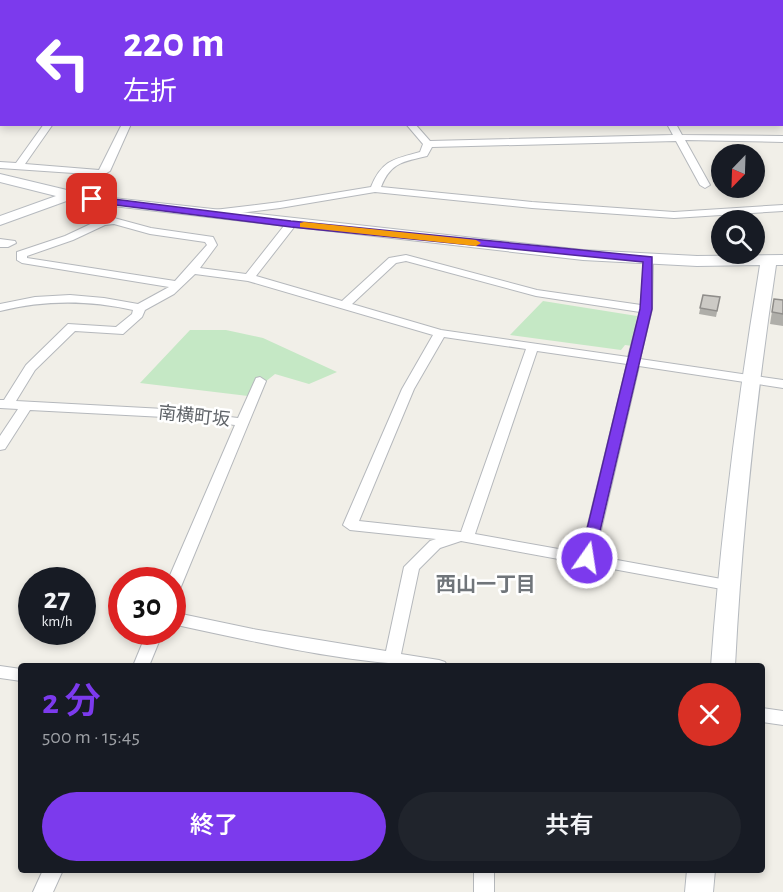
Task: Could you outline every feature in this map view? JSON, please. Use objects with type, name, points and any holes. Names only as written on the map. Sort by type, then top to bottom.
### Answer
[{"type":"street","points":[[18,167],[48,126]]},
{"type":"street","points":[[0,165],[100,173],[105,171],[126,126]]},
{"type":"street","points":[[412,126],[428,144],[678,138],[783,140]]},
{"type":"street","points":[[671,126],[705,185]]},
{"type":"street","points":[[375,189],[380,177],[392,162],[424,154],[428,144]]},
{"type":"street","points":[[0,178],[71,195],[291,224],[649,260],[776,261],[750,379],[727,585],[723,663]]},
{"type":"street","points":[[212,213],[280,205],[375,189],[532,206],[674,215],[783,208]]},
{"type":"street","points":[[0,221],[71,195]]},
{"type":"street","points":[[0,308],[24,300],[62,297],[111,301],[139,308],[170,292],[178,285],[192,270],[212,245],[209,239],[150,231],[114,221],[103,222],[69,238],[21,254],[22,260],[178,285]]},
{"type":"street","points":[[249,278],[291,224]]},
{"type":"street","points":[[345,305],[393,260],[406,258],[536,293],[646,309]]},
{"type":"street","points":[[587,558],[646,309],[649,260]]},
{"type":"street","points":[[192,270],[249,278],[440,333],[783,384]]},
{"type":"street","points":[[4,404],[30,368],[72,327],[119,331],[138,315],[139,308]]},
{"type":"street","points":[[440,333],[408,389],[350,525],[466,537],[727,585]]},
{"type":"street","points":[[466,537],[533,346]]},
{"type":"street","points":[[243,422],[261,381]]},
{"type":"street","name":"南横町坂","points":[[4,404],[164,413],[243,422],[181,567]]},
{"type":"street","points":[[0,446],[27,405]]},
{"type":"street","points":[[392,659],[412,567],[435,544],[466,537]]},
{"type":"street","points":[[186,621],[253,635],[419,663]]},
{"type":"street","points":[[142,663],[150,645]]},
{"type":"street","points":[[0,672],[18,675]]},
{"type":"street","points":[[765,715],[783,718]]},
{"type":"street","points":[[43,892],[52,873]]},
{"type":"street","points":[[484,873],[484,892]]},
{"type":"street","points":[[699,892],[701,873]]},
{"type":"green space","points":[[543,301],[637,316],[632,346],[625,345],[621,350],[510,335]]},
{"type":"green space","points":[[190,330],[226,330],[263,338],[337,372],[309,384],[275,374],[248,396],[140,383]]},
{"type":"building","points":[[703,295],[720,297],[717,311],[700,308]]},
{"type":"building","points":[[774,299],[783,300],[783,314],[772,312]]},
{"type":"slow traffic","points":[[304,225],[476,243]]},
{"type":"district","name":"西山一丁目","points":[[486,585]]},
{"type":"route","points":[[92,199],[291,224],[649,260],[646,309],[587,558]]}]
